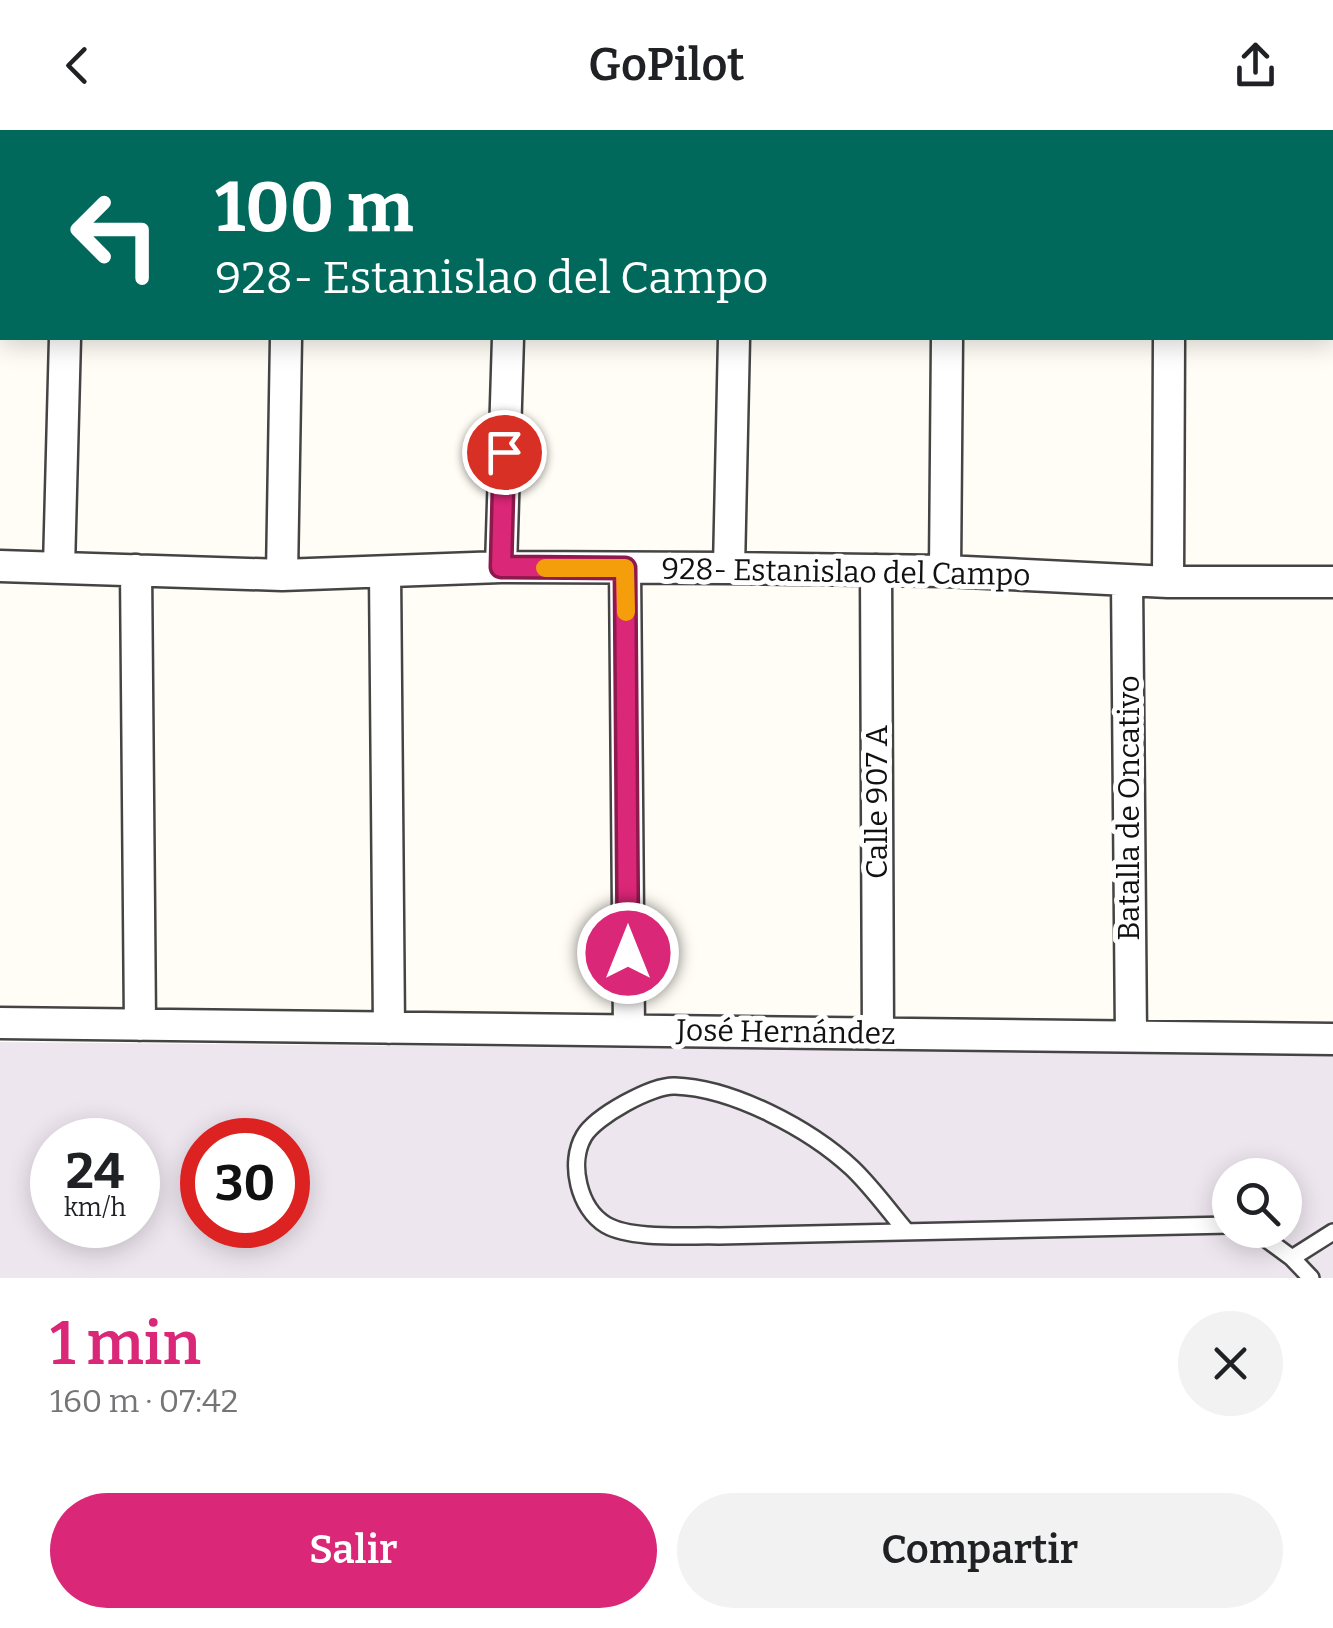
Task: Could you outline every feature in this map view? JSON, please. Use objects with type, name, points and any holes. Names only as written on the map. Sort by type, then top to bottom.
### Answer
[{"type":"street","points":[[59,567],[65,340]]},
{"type":"street","points":[[282,576],[286,340]]},
{"type":"street","points":[[501,567],[508,340]]},
{"type":"street","points":[[729,568],[734,340]]},
{"type":"street","points":[[946,572],[948,340]]},
{"type":"street","points":[[1168,582],[1170,340]]},
{"type":"street","name":"928- Estanislao del Campo","points":[[0,566],[282,576],[501,567],[729,568],[1168,582],[1333,582]]},
{"type":"street","points":[[625,568],[629,1030]]},
{"type":"street","points":[[136,570],[140,1025]]},
{"type":"street","name":"Calle 907 A","points":[[876,570],[878,1033]]},
{"type":"street","points":[[385,572],[389,1028]]},
{"type":"street","name":"Batalla de Oncativo","points":[[1128,580],[1131,1036]]},
{"type":"street","name":"José Hernández","points":[[0,1024],[1333,1039]]},
{"type":"lane","points":[[907,1232],[852,1168],[807,1134],[723,1096],[672,1085],[614,1108],[583,1137],[576,1176],[587,1206],[607,1225],[642,1233],[720,1236],[907,1232],[1212,1225]]},
{"type":"lane","points":[[1292,1258],[1333,1232]]},
{"type":"lane","points":[[1278,1248],[1312,1278]]},
{"type":"shaded area","points":[[0,1042],[1333,1055],[1333,1278],[0,1278]]},
{"type":"slow traffic","points":[[545,568],[625,568],[626,612]]},
{"type":"route","points":[[504,452],[501,567],[625,568],[628,953]]}]
